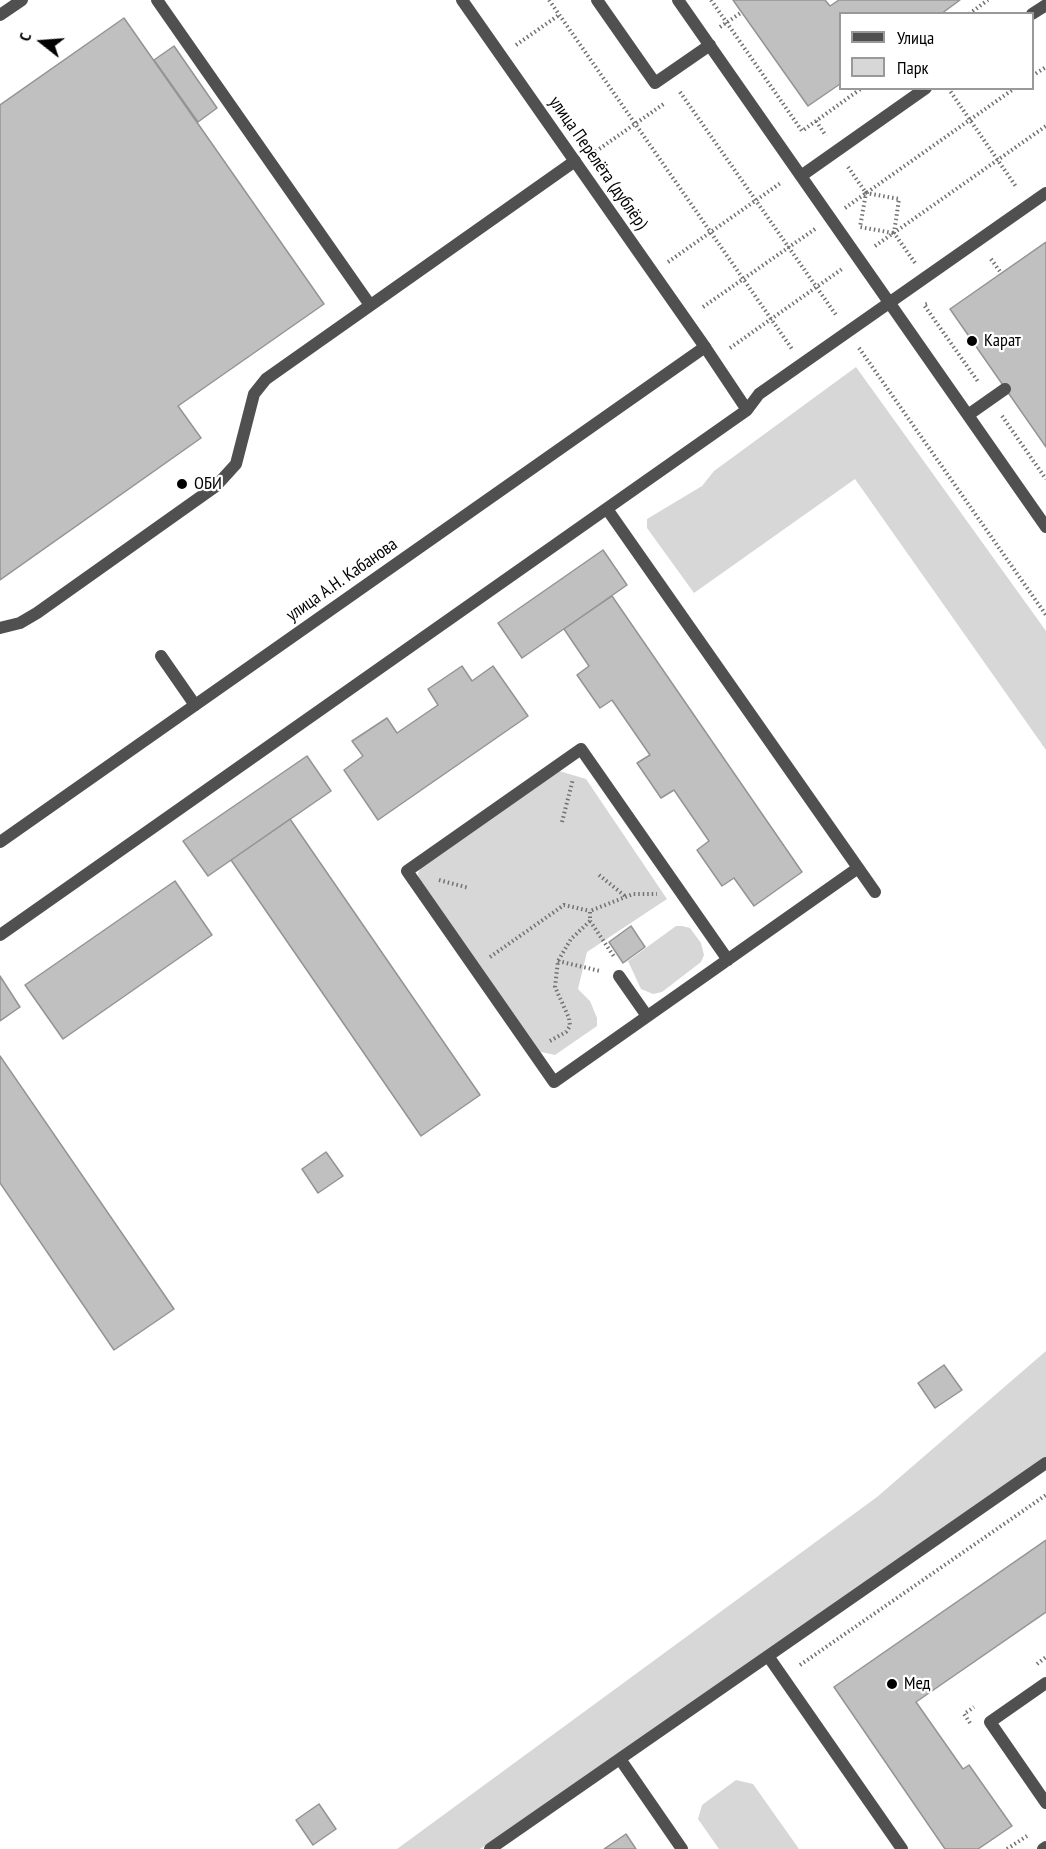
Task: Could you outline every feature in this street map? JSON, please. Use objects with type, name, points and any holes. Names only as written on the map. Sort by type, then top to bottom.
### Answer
[{"type":"street","points":[[0,15],[22,0]]},
{"type":"street","points":[[157,0],[370,305]]},
{"type":"street","name":"улица Перелёта (дублёр)","points":[[462,0],[747,410]]},
{"type":"street","points":[[597,0],[655,83],[710,45]]},
{"type":"street","points":[[678,0],[1046,527]]},
{"type":"street","points":[[799,174],[923,90]]},
{"type":"street","points":[[0,628],[20,623],[37,613],[216,486],[236,464],[254,394],[266,379],[575,162]]},
{"type":"street","points":[[0,935],[747,410],[759,394],[1046,193]]},
{"type":"street","name":"улица А.Н. Кабанова","points":[[0,842],[705,347]]},
{"type":"street","points":[[968,415],[1005,389]]},
{"type":"street","points":[[607,509],[875,892]]},
{"type":"street","points":[[161,656],[195,705]]},
{"type":"street","points":[[728,960],[581,749],[407,871],[554,1082],[647,1016],[728,960],[858,868]]},
{"type":"street","points":[[619,976],[647,1016]]},
{"type":"street","points":[[490,1849],[1046,1463]]},
{"type":"street","points":[[768,1656],[902,1849]]},
{"type":"street","points":[[1046,1683],[990,1722],[1046,1803]]},
{"type":"street","points":[[620,1759],[682,1849]]},
{"type":"path","points":[[549,0],[803,364]]},
{"type":"path","points":[[711,0],[802,130],[859,90]]},
{"type":"path","points":[[972,12],[988,0]]},
{"type":"path","points":[[516,46],[559,15]]},
{"type":"path","points":[[591,154],[688,86]]},
{"type":"path","points":[[949,90],[1029,205]]},
{"type":"path","points":[[700,310],[1012,90]]},
{"type":"path","points":[[680,92],[1046,615]]},
{"type":"path","points":[[728,350],[1046,126]]},
{"type":"path","points":[[843,159],[866,193],[860,227],[894,233]]},
{"type":"path","points":[[667,262],[756,200],[799,174]]},
{"type":"path","points":[[866,193],[899,199],[894,233],[915,263]]},
{"type":"path","points":[[991,259],[1001,273]]},
{"type":"path","points":[[562,822],[581,749]]},
{"type":"path","points":[[599,875],[625,896]]},
{"type":"path","points":[[475,968],[507,943],[564,905],[590,911],[625,896],[642,892],[685,898]]},
{"type":"path","points":[[558,961],[619,976],[620,964],[590,921],[590,911]]},
{"type":"path","points":[[543,1040],[552,1041],[566,1032],[570,1026],[569,1018],[555,987],[558,961],[561,952],[571,939],[590,921]]},
{"type":"path","points":[[792,1671],[1046,1495]]},
{"type":"green space","points":[[856,367],[1046,631],[1046,750],[855,479],[694,593],[647,528],[647,519],[702,486],[714,471]]},
{"type":"green space","points":[[559,771],[586,779],[667,899],[587,952],[578,989],[590,1001],[597,1018],[597,1026],[555,1055],[537,1051],[420,886],[418,873],[421,867]]},
{"type":"green space","points":[[676,926],[690,928],[701,943],[704,955],[701,962],[662,992],[653,994],[641,989],[628,961]]},
{"type":"green space","points":[[1046,1351],[1046,1458],[480,1849],[397,1849],[877,1497]]},
{"type":"green space","points":[[736,1780],[753,1784],[799,1849],[719,1849],[698,1819],[702,1805]]},
{"type":"building","points":[[733,0],[825,0],[830,6],[839,0],[960,0],[944,12],[839,12],[839,85],[808,106]]},
{"type":"building","points":[[124,18],[324,304],[178,406],[201,438],[0,580],[0,105]]},
{"type":"building","points":[[174,46],[217,108],[198,122],[154,60]]},
{"type":"building","points":[[1046,242],[1046,447],[950,309]]},
{"type":"building","points":[[603,550],[627,585],[522,658],[498,623]]},
{"type":"building","points":[[612,596],[802,872],[754,906],[734,878],[722,886],[697,850],[709,841],[674,790],[661,798],[637,763],[650,755],[612,700],[600,708],[577,675],[589,666],[564,629]]},
{"type":"building","points":[[462,666],[472,681],[493,666],[528,716],[378,820],[344,770],[363,756],[352,741],[387,718],[397,733],[438,705],[428,689]]},
{"type":"building","points":[[307,756],[331,791],[208,876],[183,841]]},
{"type":"building","points":[[290,819],[480,1095],[421,1136],[231,860]]},
{"type":"building","points":[[175,881],[212,935],[63,1039],[25,985]]},
{"type":"building","points":[[631,926],[645,947],[623,963],[609,942]]},
{"type":"building","points":[[0,976],[20,1007],[0,1021]]},
{"type":"building","points":[[0,1056],[174,1309],[114,1350],[0,1183]]},
{"type":"building","points":[[326,1152],[343,1176],[318,1193],[302,1169]]},
{"type":"building","points":[[944,1365],[962,1390],[935,1408],[918,1383]]},
{"type":"building","points":[[1046,1540],[1046,1612],[916,1702],[963,1769],[969,1765],[1012,1826],[978,1849],[945,1849],[834,1687]]},
{"type":"building","points":[[319,1804],[336,1829],[313,1845],[296,1820]]},
{"type":"building","points":[[626,1834],[636,1849],[604,1849]]},
{"type":"place","name":"Карат","points":[[972,341]]},
{"type":"place","name":"ОБИ","points":[[182,484]]},
{"type":"place","name":"Мед","points":[[892,1684]]}]
